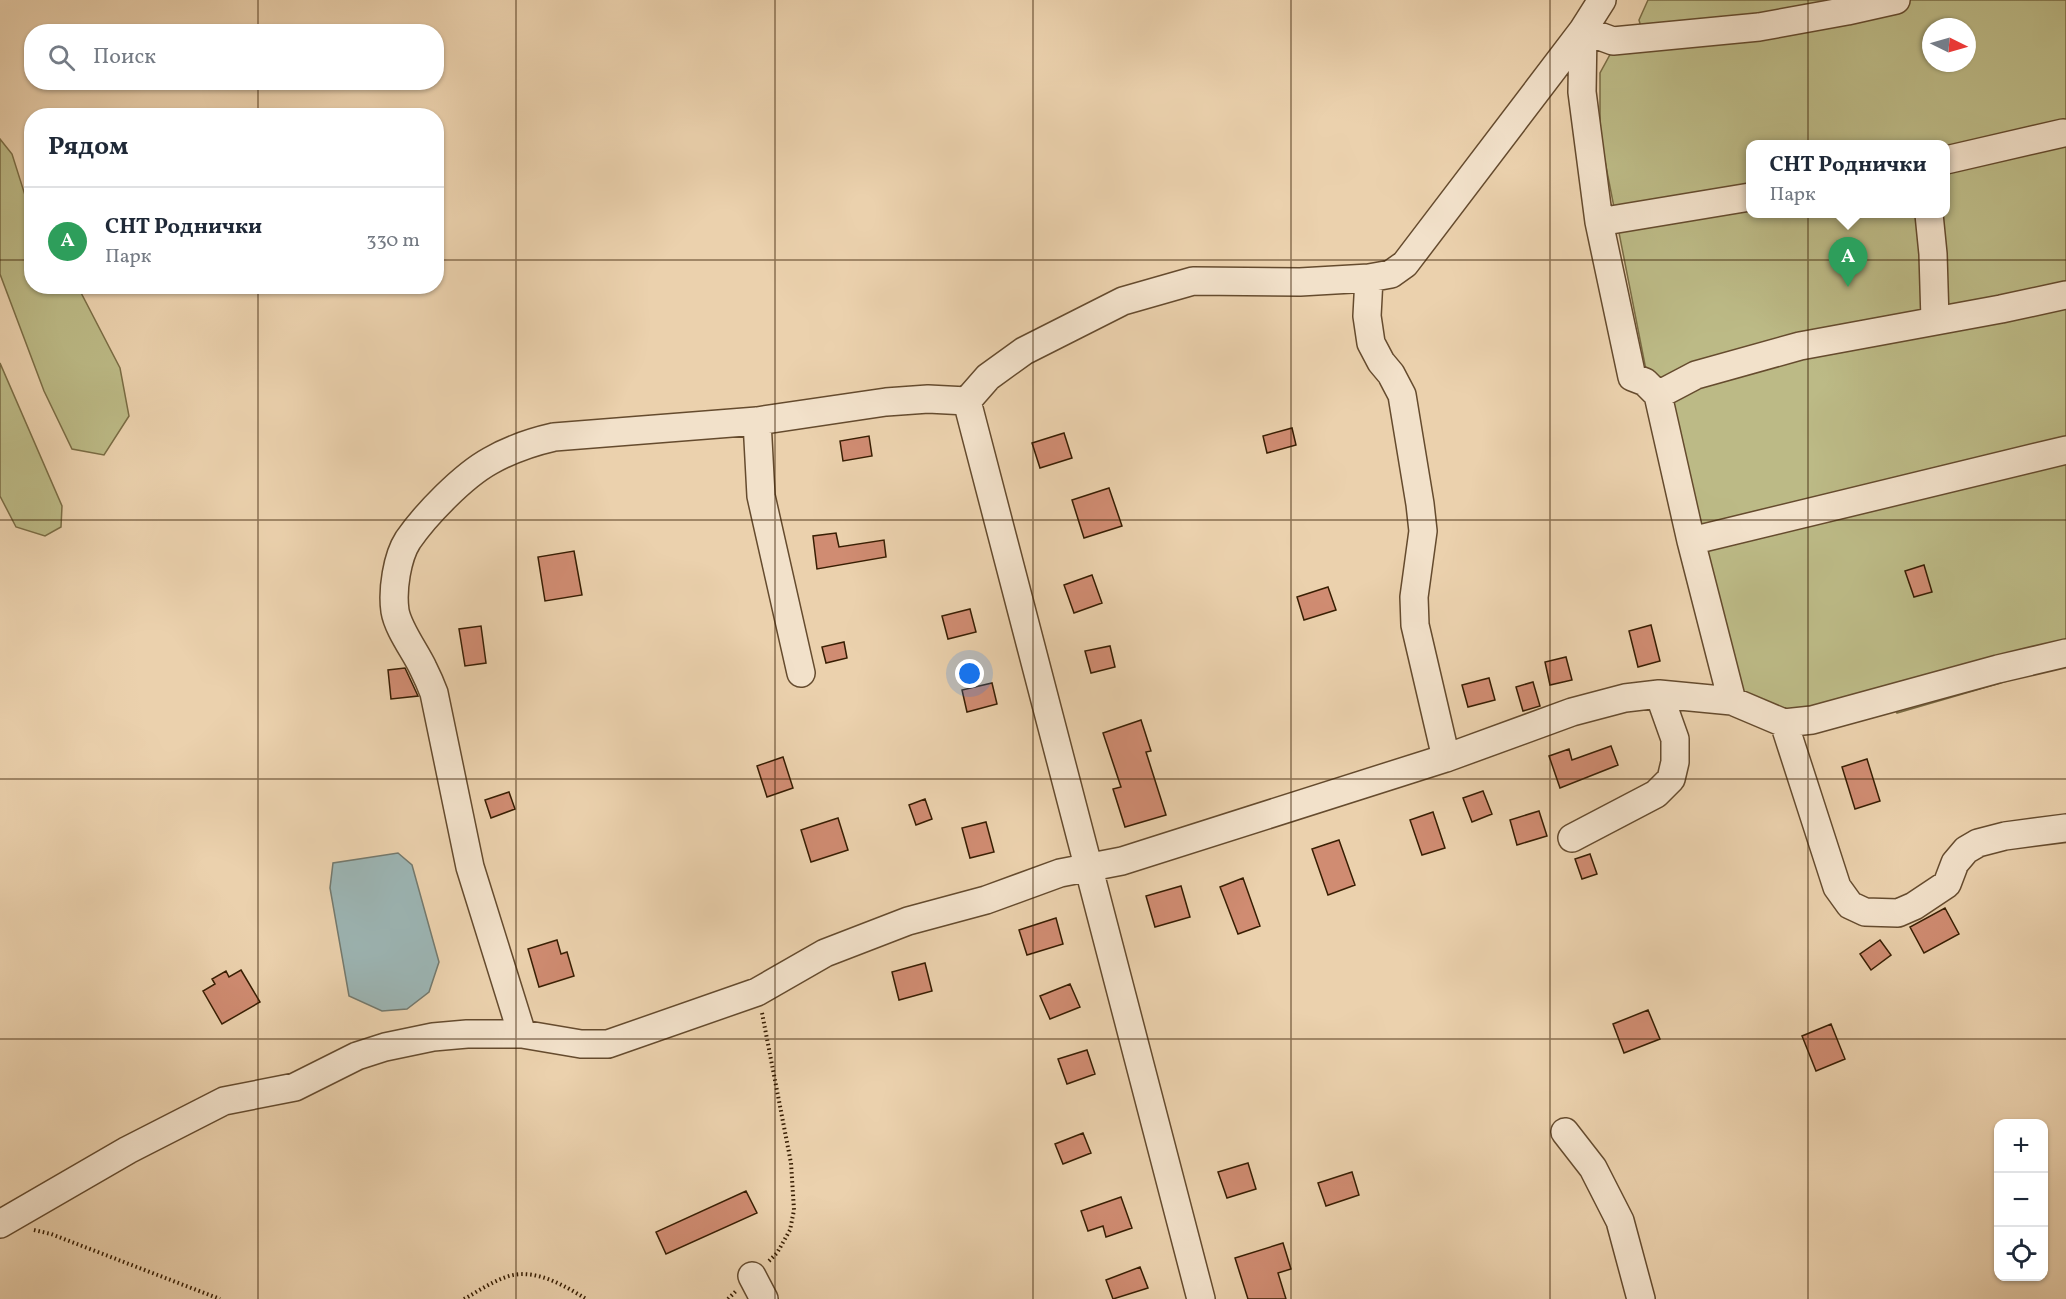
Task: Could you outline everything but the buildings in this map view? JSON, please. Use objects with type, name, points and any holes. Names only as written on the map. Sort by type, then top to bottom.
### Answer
[{"type":"street","points":[[967,401],[988,377],[1024,351],[1123,301],[1161,289],[1193,281],[1300,282],[1369,278],[1390,274],[1405,264],[1583,30],[1602,0]]},
{"type":"street","points":[[1583,30],[1613,41],[1647,38],[1759,27],[1896,0]]},
{"type":"street","points":[[1583,30],[1582,92],[1599,222],[1632,377],[1645,382],[1658,395],[1691,541],[1732,701]]},
{"type":"street","points":[[1950,159],[2063,133]]},
{"type":"street","points":[[1599,222],[1746,198]]},
{"type":"street","points":[[1929,218],[1935,320]]},
{"type":"street","points":[[1369,278],[1367,316],[1371,343],[1402,395],[1420,504],[1423,531],[1413,597],[1415,625],[1446,758]]},
{"type":"street","points":[[1658,395],[1696,375],[1800,346],[2066,295]]},
{"type":"street","points":[[522,1034],[470,867],[434,693],[395,613],[396,572],[407,541],[456,487],[489,461],[526,444],[554,437],[757,421],[886,402],[928,399],[967,401]]},
{"type":"street","points":[[967,401],[1201,1299]]},
{"type":"street","points":[[757,421],[761,496],[801,673]]},
{"type":"street","points":[[1691,541],[2066,450]]},
{"type":"street","points":[[0,1224],[128,1150],[224,1101],[295,1088],[357,1056],[385,1047],[467,1034],[522,1034],[581,1044],[608,1044],[758,992],[825,953],[908,921],[986,900],[1060,873],[1122,861],[1446,758],[1572,712],[1625,698],[1659,694],[1732,701],[1784,723],[1812,720],[1998,669],[2066,653]]},
{"type":"street","points":[[1572,838],[1656,794],[1671,779],[1675,762],[1675,739],[1659,694]]},
{"type":"street","points":[[1784,723],[1837,886],[1850,905],[1864,912],[1898,913],[1914,906],[1947,884],[1955,863],[1966,850],[1978,843],[2005,836],[2066,828]]},
{"type":"street","points":[[1565,1132],[1593,1168],[1620,1221],[1641,1299]]},
{"type":"path","points":[[728,1299],[758,1288],[790,1230],[794,1210],[791,1163],[758,992]]},
{"type":"path","points":[[30,1230],[51,1234],[220,1299]]},
{"type":"path","points":[[464,1299],[506,1276],[521,1274],[563,1285],[586,1299]]},
{"type":"shaded area","points":[[1648,0],[2066,0],[2066,664],[1897,713],[1886,689],[1800,711],[1773,709],[1740,690],[1674,408],[1646,370],[1600,136],[1600,73],[1612,51],[1647,49],[1639,20]]},
{"type":"shaded area","points":[[0,139],[12,154],[24,192],[24,294],[82,294],[120,368],[129,416],[104,455],[72,449],[44,391],[0,274]]},
{"type":"shaded area","points":[[0,363],[62,506],[61,527],[45,536],[16,527],[0,496]]},
{"type":"water","points":[[398,853],[412,865],[439,962],[429,992],[407,1009],[382,1011],[349,996],[330,888],[333,863]]},
{"type":"place","name":"СНТ Роднички","points":[[1848,287]]}]
